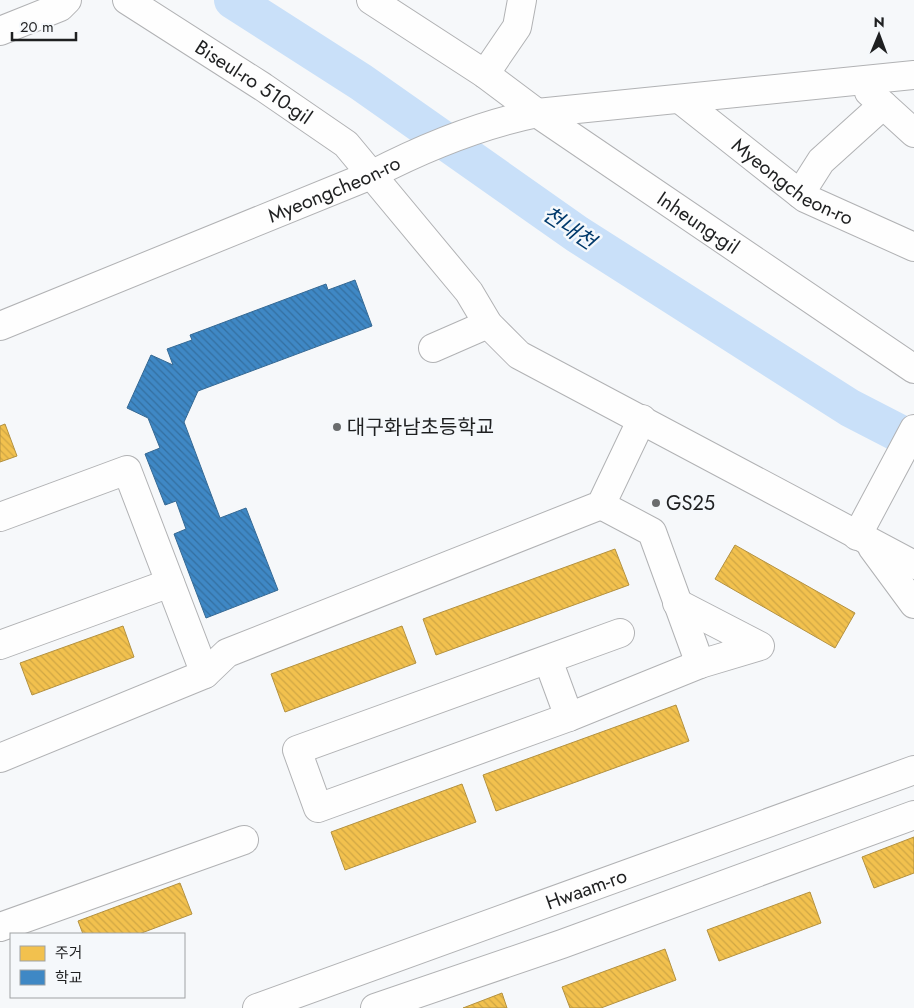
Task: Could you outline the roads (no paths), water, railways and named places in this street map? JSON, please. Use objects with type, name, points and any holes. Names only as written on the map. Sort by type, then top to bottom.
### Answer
[{"type":"street","points":[[0,31],[60,6],[67,0]]},
{"type":"street","name":"Biseul-ro 510-gil","points":[[127,0],[263,87],[346,144],[470,292],[488,324],[519,355],[642,419],[862,539]]},
{"type":"street","name":"Inheung-gil","points":[[371,0],[485,74],[537,113],[914,369]]},
{"type":"street","points":[[485,74],[517,27],[522,0]]},
{"type":"street","name":"Myeongcheon-ro","points":[[0,326],[371,175],[406,157],[505,120],[537,113],[681,100],[914,75]]},
{"type":"street","points":[[857,81],[914,133]]},
{"type":"street","name":"Myeongcheon-ro","points":[[681,100],[800,194],[914,247]]},
{"type":"street","points":[[800,194],[821,161],[883,105]]},
{"type":"street","points":[[433,348],[488,324]]},
{"type":"street","points":[[0,758],[205,674],[227,653],[601,505],[642,419]]},
{"type":"street","points":[[862,539],[914,429]]},
{"type":"street","points":[[0,517],[127,470],[205,674]]},
{"type":"street","points":[[601,505],[652,532],[700,664]]},
{"type":"street","points":[[862,539],[914,565]]},
{"type":"street","points":[[862,539],[914,578]]},
{"type":"street","points":[[862,539],[914,604]]},
{"type":"street","points":[[0,646],[170,583]]},
{"type":"street","points":[[620,633],[297,750],[318,808],[569,717],[700,664],[760,646],[677,603]]},
{"type":"street","points":[[548,660],[569,717]]},
{"type":"street","name":"Hwaam-ro","points":[[257,1008],[911,769]]},
{"type":"street","points":[[375,1008],[571,940],[914,816]]},
{"type":"street","points":[[0,927],[244,840]]},
{"type":"waterway","name":"천내천","points":[[233,0],[361,82],[577,234],[850,408],[914,441]]},
{"type":"place","name":"대구화남초등학교","points":[[337,427]]},
{"type":"place","name":"GS25","points":[[656,503]]}]
